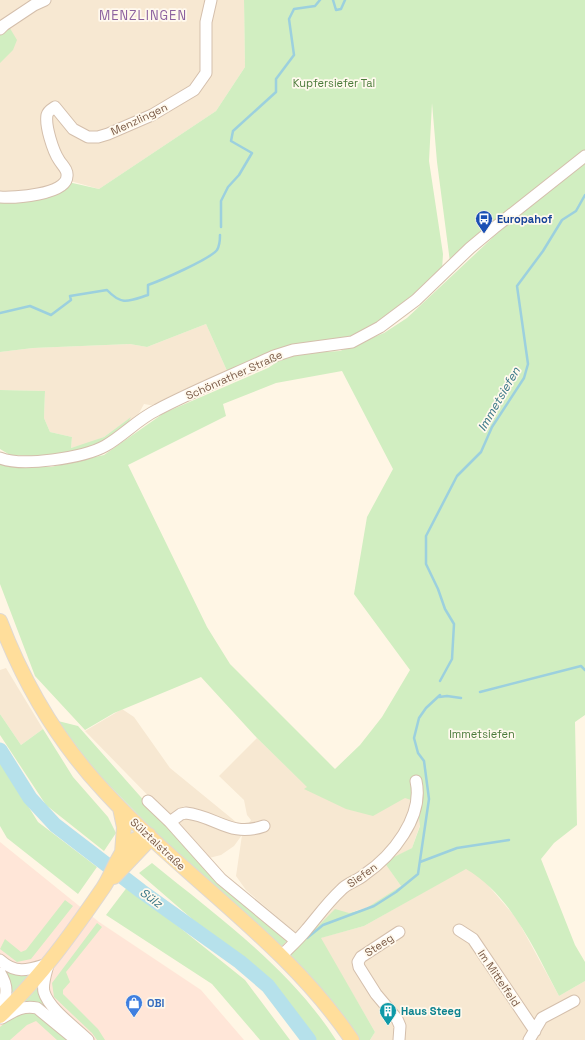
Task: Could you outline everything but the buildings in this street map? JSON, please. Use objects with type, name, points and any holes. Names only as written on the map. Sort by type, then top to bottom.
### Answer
[{"type":"main road","name":"Sülztalstraße","points":[[0,621],[23,674],[46,715],[87,772],[120,808],[150,837],[281,956],[327,1007],[352,1040]]},
{"type":"main road","points":[[120,808],[124,827],[126,857]]},
{"type":"main road","points":[[0,1016],[48,964],[85,914],[104,885],[126,857],[134,840],[150,837]]},
{"type":"street","points":[[0,29],[22,13],[45,0]]},
{"type":"street","name":"Menzlingen","points":[[0,196],[14,198],[33,195],[57,188],[67,179],[66,172],[55,152],[49,132],[47,115],[51,109],[55,107],[73,129],[88,137],[98,137],[152,115],[194,90],[206,73],[206,22],[211,0]]},
{"type":"street","name":"Schönrather Straße","points":[[0,458],[17,462],[44,461],[90,452],[104,447],[145,416],[158,409],[274,356],[293,350],[336,345],[358,339],[380,327],[416,300],[470,248],[585,156]]},
{"type":"street","name":"Siefen","points":[[281,956],[342,888],[364,876],[378,864],[400,838],[416,812],[419,793],[416,781]]},
{"type":"street","name":"Sülztalstraße","points":[[148,801],[170,822],[221,880],[296,941]]},
{"type":"street","points":[[170,822],[181,814],[186,813],[239,830],[252,830],[264,826]]},
{"type":"street","name":"Im Mittelfeld","points":[[459,930],[473,939],[536,1030]]},
{"type":"street","name":"Steeg","points":[[399,932],[361,957],[358,962],[359,967],[376,994],[397,1019],[400,1026],[399,1040]]},
{"type":"street","points":[[0,960],[7,966],[21,970],[48,964],[44,985],[44,991],[48,1000],[88,1040]]},
{"type":"street","points":[[0,973],[5,982],[7,991],[5,1001],[0,1009]]},
{"type":"street","points":[[529,1040],[542,1018],[574,1001]]},
{"type":"street","points":[[0,1019],[20,1008],[29,1006],[37,1008],[76,1040]]},
{"type":"shaded area","points":[[0,0],[244,0],[245,67],[216,111],[99,189],[67,180],[57,187],[0,193]]},
{"type":"shaded area","points":[[206,324],[228,373],[155,406],[144,404],[138,415],[129,422],[130,418],[104,437],[88,443],[71,448],[72,437],[50,432],[44,418],[45,391],[0,390],[0,352],[33,348],[130,344],[147,347]]},
{"type":"shaded area","points":[[6,668],[43,729],[21,745],[0,714],[0,670]]},
{"type":"shaded area","points":[[122,709],[134,717],[170,768],[236,822],[242,834],[251,820],[247,815],[244,800],[219,776],[257,738],[313,792],[434,785],[412,848],[385,863],[401,886],[372,906],[349,913],[303,939],[246,890],[236,876],[242,835],[234,846],[221,855],[209,858],[85,731]]},
{"type":"shaded area","points":[[0,842],[99,922],[201,990],[244,1040],[0,1040]]},
{"type":"shaded area","points":[[466,868],[481,877],[517,919],[559,996],[585,981],[585,1040],[370,1040],[375,1032],[320,938],[364,926]]},
{"type":"green space","name":"Kupfersiefer Tal","points":[[244,0],[585,0],[585,152],[450,262],[437,162],[432,103],[429,161],[443,254],[442,270],[392,314],[358,335],[343,339],[289,346],[228,373],[206,324],[147,347],[130,344],[33,348],[0,352],[0,199],[68,182],[99,189],[216,111],[245,67]]},
{"type":"green space","points":[[8,25],[17,40],[13,50],[0,63],[0,35]]},
{"type":"green space","points":[[585,163],[585,715],[575,722],[577,825],[554,843],[541,859],[575,945],[585,962],[585,981],[559,996],[531,943],[509,909],[497,894],[482,880],[466,869],[364,926],[321,938],[375,1032],[370,1040],[360,1040],[289,955],[335,909],[349,913],[365,909],[401,886],[384,862],[412,848],[420,826],[417,802],[405,798],[373,816],[346,809],[304,789],[307,787],[257,738],[201,677],[114,713],[85,730],[35,676],[0,584],[0,464],[51,467],[104,455],[164,413],[268,368],[289,354],[340,351],[384,333],[407,318],[505,226]],"holes":[[[342,371],[393,469],[367,517],[354,594],[410,670],[382,717],[360,745],[335,769],[230,664],[207,627],[128,465],[226,416],[223,404],[276,383]]]},
{"type":"green space","points":[[0,390],[45,391],[44,418],[50,432],[72,437],[71,448],[104,437],[131,417],[126,427],[104,443],[49,457],[10,455],[0,449]]},
{"type":"green space","points":[[0,714],[21,745],[43,729],[73,777],[108,817],[116,833],[104,851],[46,805],[0,735]]},
{"type":"green space","points":[[58,721],[78,726],[147,804],[291,937],[281,947],[185,862],[93,769]]},
{"type":"green space","points":[[0,761],[38,822],[97,867],[78,894],[7,838],[0,826]]},
{"type":"green space","points":[[152,863],[227,923],[275,966],[318,1014],[336,1040],[311,1040],[299,1023],[235,956],[139,873]]},
{"type":"green space","points":[[128,886],[245,980],[290,1040],[260,1040],[212,984],[106,915]]},
{"type":"green space","points":[[65,900],[73,906],[31,959],[17,962],[0,949],[5,939],[21,952],[26,950]]},
{"type":"green space","points":[[97,923],[102,927],[66,972],[70,982],[63,990],[63,994],[98,1029],[105,1040],[97,1040],[92,1033],[54,997],[52,983]]},
{"type":"green space","points":[[0,964],[34,971],[7,1001],[0,969]]},
{"type":"green space","points":[[40,981],[84,1040],[46,1010],[19,1005]]},
{"type":"green space","points":[[37,1011],[72,1040],[57,1040],[36,1021],[27,1025],[10,1040],[0,1040],[0,1027],[14,1015]]},
{"type":"waterway","points":[[221,227],[221,201],[228,187],[239,175],[252,153],[231,141],[233,131],[276,92],[276,79],[294,55],[289,19],[294,9],[315,6],[320,0]]},
{"type":"waterway","points":[[333,0],[336,10],[341,9],[345,0]]},
{"type":"waterway","name":"Immetsiefen","points":[[440,681],[452,659],[454,624],[445,609],[438,589],[426,564],[426,536],[457,476],[481,452],[492,427],[524,378],[528,364],[517,286],[543,251],[562,220],[576,211],[585,195]]},
{"type":"waterway","points":[[0,313],[30,306],[51,315],[71,300],[70,296],[107,290],[117,298],[126,301],[148,295],[148,285],[185,269],[213,254],[219,246],[220,235]]},
{"type":"waterway","points":[[480,692],[581,666],[585,670]]},
{"type":"waterway","name":"Immetsiefen","points":[[307,938],[323,925],[374,906],[396,892],[418,874],[429,799],[424,761],[418,753],[414,738],[419,718],[426,708],[440,695]]},
{"type":"waterway","points":[[439,697],[447,696],[461,698]]},
{"type":"waterway","name":"Sülz","points":[[0,750],[30,798],[55,825],[141,891],[240,962],[268,986],[309,1040]]},
{"type":"waterway","points":[[420,862],[457,848],[509,840]]},
{"type":"place","name":"Europahof","points":[[484,234]]},
{"type":"place","name":"OBI","points":[[134,1018]]},
{"type":"place","name":"Haus Steeg","points":[[388,1026]]},
{"type":"district","name":"MENZLINGEN","points":[[143,15]]}]
